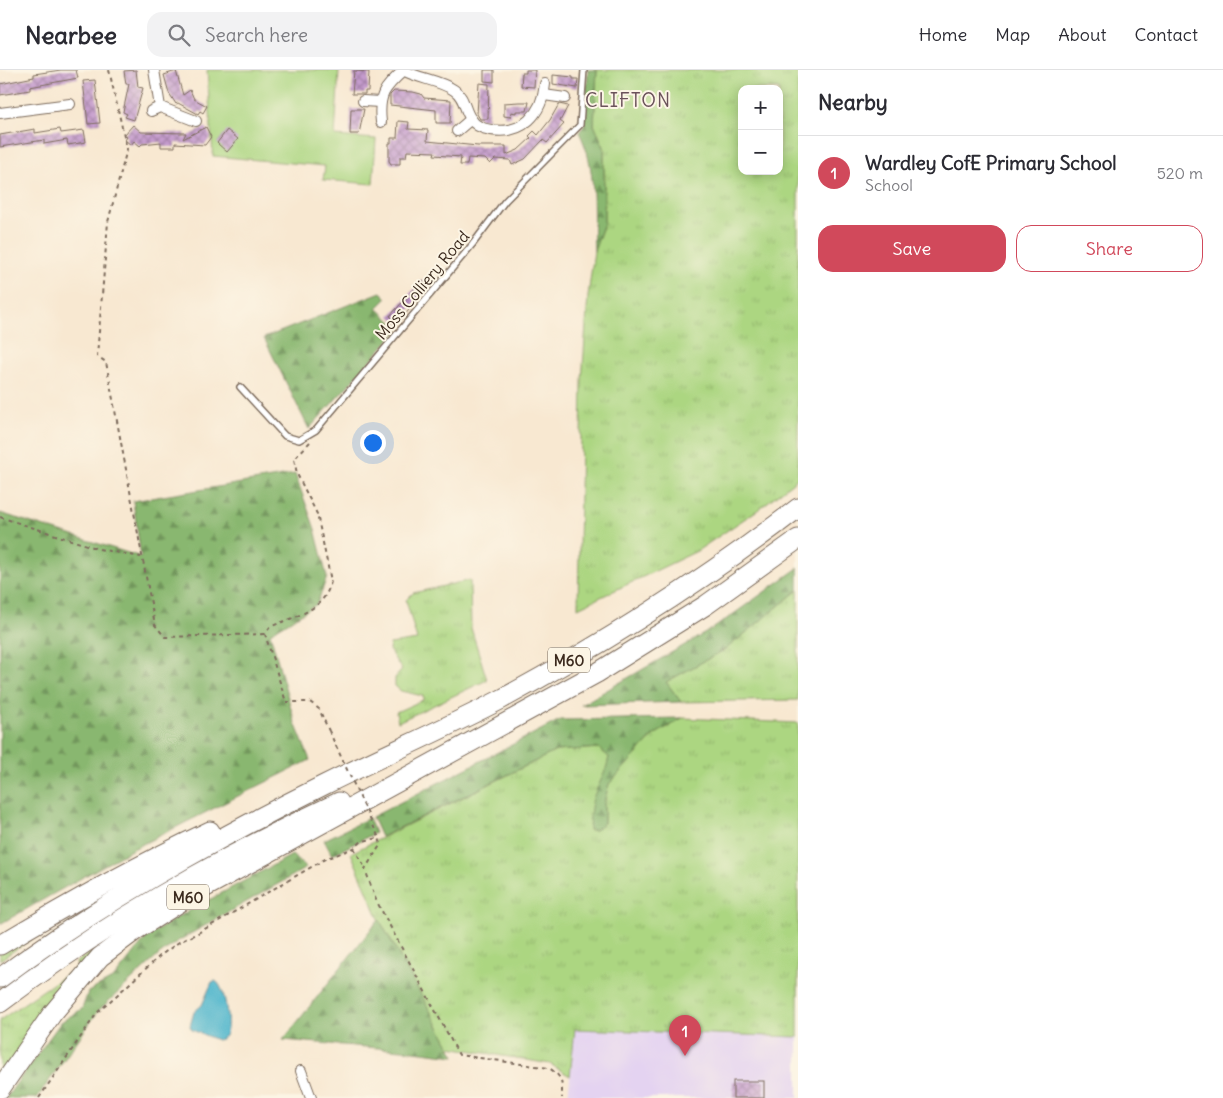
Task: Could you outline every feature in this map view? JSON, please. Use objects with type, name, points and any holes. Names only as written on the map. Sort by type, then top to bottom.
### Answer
[{"type":"highway","name":"M60","points":[[0,978],[78,923],[126,893],[226,836],[325,785],[451,725],[553,670],[715,568],[798,508]]},
{"type":"highway","name":"M60","points":[[0,1003],[54,962],[132,912],[207,870],[303,819],[425,765],[497,730],[627,655],[706,605],[798,539]]},
{"type":"highway","name":"M60","points":[[0,1089],[64,998],[100,957],[136,930],[193,894],[312,830],[425,765]]},
{"type":"highway","name":"M60","points":[[0,945],[164,853],[247,814],[325,785]]},
{"type":"street","points":[[154,70],[155,109],[196,121]]},
{"type":"street","points":[[381,122],[380,102],[388,85],[403,70],[456,91],[461,96],[471,120],[487,129],[503,132],[516,129],[534,114],[544,95],[545,84]]},
{"type":"street","points":[[544,95],[565,98]]},
{"type":"street","points":[[363,101],[380,102]]},
{"type":"street","points":[[0,113],[70,104]]},
{"type":"street","points":[[457,131],[471,120]]},
{"type":"street","points":[[301,1071],[311,1098]]},
{"type":"lane","name":"Moss Colliery Road","points":[[240,387],[285,436],[299,440],[316,430],[472,245],[505,201],[580,124],[584,70]]},
{"type":"path","points":[[109,70],[127,149],[108,222],[96,356],[106,362],[155,625],[165,637],[265,634]]},
{"type":"path","points":[[265,634],[270,627],[318,606],[329,591],[331,581],[317,514],[297,474],[294,459],[311,441]]},
{"type":"path","points":[[0,517],[99,549],[141,557]]},
{"type":"path","points":[[265,634],[286,702],[310,702],[319,709],[380,838],[381,844],[366,868]]},
{"type":"path","points":[[40,1098],[97,1013],[160,955],[178,942],[198,934],[325,859],[354,848],[362,841],[380,838]]},
{"type":"path","points":[[354,848],[366,868],[376,900],[459,1055],[549,1068],[559,1074],[562,1081],[562,1098]]},
{"type":"shaded area","points":[[575,1029],[798,1037],[798,1098],[568,1098]]},
{"type":"green space","points":[[207,70],[339,70],[335,136],[376,139],[373,184],[323,180],[325,166],[213,156]]},
{"type":"green space","points":[[588,70],[597,70],[594,125],[604,147],[604,223],[594,251],[592,175],[585,146],[579,132],[584,126]]},
{"type":"green space","points":[[597,70],[798,70],[798,478],[759,509],[697,551],[578,608],[582,381],[588,296],[594,251],[604,223],[604,147],[594,125]]},
{"type":"green space","points":[[381,292],[387,298],[377,308],[399,329],[309,429],[264,338]]},
{"type":"green space","points":[[295,474],[315,529],[327,577],[317,604],[270,633],[295,723],[310,760],[131,850],[0,924],[0,513],[141,557],[133,501]]},
{"type":"green space","points":[[798,568],[798,590],[726,649],[666,682],[681,702],[581,705],[714,628]]},
{"type":"green space","points":[[470,580],[471,628],[487,680],[398,722],[396,712],[423,700],[423,696],[401,691],[395,686],[395,678],[402,670],[389,650],[390,644],[417,640],[406,600],[413,593]]},
{"type":"green space","points":[[798,590],[798,700],[681,702],[666,682],[726,649]]},
{"type":"green space","points":[[682,718],[798,723],[798,1037],[575,1029],[570,1076],[550,1064],[450,1047],[379,919],[351,853],[556,751],[599,748],[609,757],[606,773],[596,791],[589,830],[595,830],[604,823],[604,802],[609,784],[654,735]]},
{"type":"green space","points":[[682,718],[654,735],[609,784],[604,802],[604,823],[595,830],[589,830],[591,805],[609,757],[599,748],[556,751],[381,837],[372,817],[560,720]]},
{"type":"green space","points":[[369,818],[375,833],[332,855],[324,840]]},
{"type":"green space","points":[[292,855],[306,868],[178,941],[160,954],[99,1010],[37,1098],[6,1098],[61,1022],[82,1009],[88,992],[114,978],[147,937],[181,915]]},
{"type":"green space","points":[[379,919],[455,1056],[283,1040]]},
{"type":"green space","points":[[51,926],[0,960],[0,953]]},
{"type":"green space","points":[[110,941],[0,1076],[0,1020],[77,967],[76,962]]},
{"type":"water","points":[[215,981],[222,989],[226,1005],[227,1022],[225,1036],[217,1040],[192,1030],[190,1026],[194,1012],[202,1005],[212,982]]},
{"type":"building","points":[[76,70],[78,78],[30,87],[30,90],[0,95],[0,84],[34,77],[34,74]]},
{"type":"building","points":[[136,70],[138,87],[143,88],[134,120],[125,117],[127,114],[123,112],[129,84],[126,84],[124,71]]},
{"type":"building","points":[[484,70],[494,70],[494,82],[484,81]]},
{"type":"building","points":[[526,70],[535,70],[534,87],[521,86],[522,73],[526,73]]},
{"type":"building","points":[[176,71],[183,95],[190,90],[194,99],[207,106],[203,113],[200,111],[198,114],[178,103],[176,104],[169,93],[164,75]]},
{"type":"building","points":[[354,71],[369,72],[368,91],[365,91],[365,94],[352,94]]},
{"type":"building","points":[[553,75],[578,79],[577,88],[553,84]]},
{"type":"building","points":[[95,80],[100,123],[88,124],[83,81]]},
{"type":"building","points":[[479,83],[489,84],[488,119],[480,119],[477,114]]},
{"type":"building","points":[[394,91],[413,92],[421,94],[424,98],[451,100],[450,123],[436,123],[436,110],[390,105],[390,95]]},
{"type":"building","points":[[529,102],[527,111],[511,112],[510,117],[504,116],[504,103]]},
{"type":"building","points":[[559,104],[568,106],[560,121],[564,124],[547,143],[543,140],[525,159],[512,165],[510,160],[495,159],[490,164],[485,159],[468,158],[467,165],[460,165],[461,157],[434,155],[435,152],[407,151],[406,157],[400,157],[400,164],[391,164],[389,161],[389,143],[391,143],[391,138],[397,138],[398,121],[409,122],[408,129],[428,130],[427,141],[478,146],[506,146],[506,155],[518,150],[531,138],[529,136],[534,131],[538,135],[550,120]]},
{"type":"building","points":[[351,109],[364,109],[359,134],[350,134]]},
{"type":"building","points":[[133,125],[141,132],[186,133],[183,139],[206,127],[211,137],[205,145],[175,143],[175,147],[161,147],[161,142],[142,144],[140,146],[134,141],[131,145],[125,140],[127,137],[124,135]]},
{"type":"building","points":[[35,129],[35,133],[60,129],[61,133],[84,130],[86,142],[68,145],[67,140],[44,144],[44,140],[0,147],[0,135]]},
{"type":"building","points":[[227,130],[238,139],[227,152],[217,143]]},
{"type":"building","points":[[422,280],[429,286],[398,323],[390,316]]},
{"type":"building","points":[[733,1081],[764,1081],[764,1098],[733,1098]]},
{"type":"place","name":"Wardley CofE Primary School","points":[[685,1056]]},
{"type":"district","name":"CLIFTON","points":[[628,100]]}]
